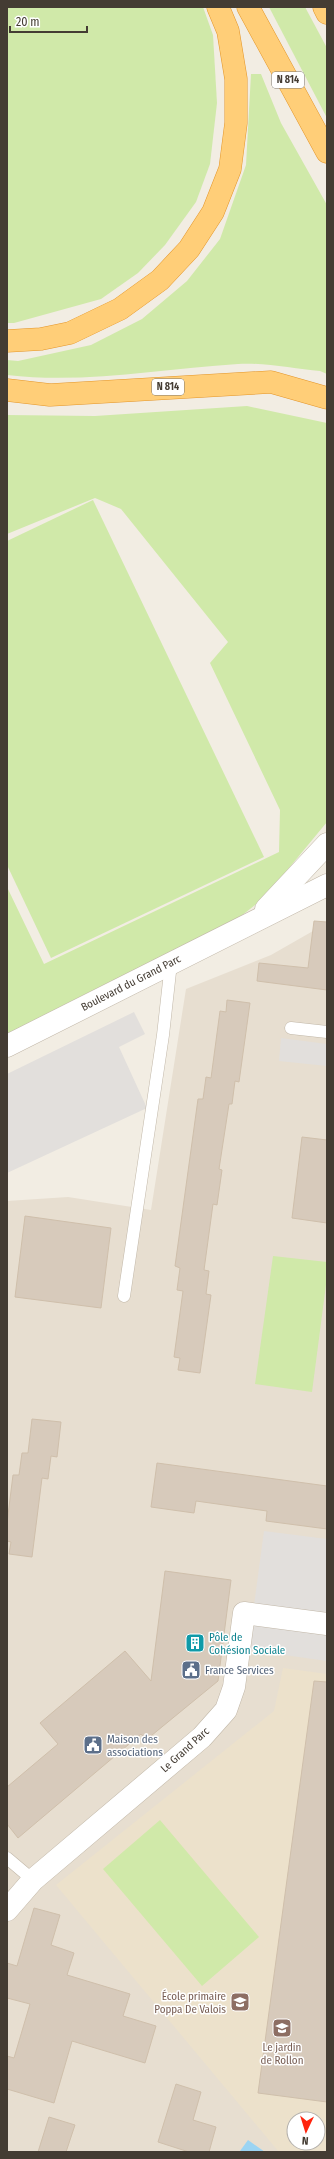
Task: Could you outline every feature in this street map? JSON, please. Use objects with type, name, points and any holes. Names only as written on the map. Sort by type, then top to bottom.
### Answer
[{"type":"highway","points":[[7,341],[41,339],[70,333],[120,309],[160,280],[189,249],[213,212],[230,169],[236,123],[236,79],[228,32],[218,7]]},
{"type":"highway","name":"N 814","points":[[248,7],[327,152]]},
{"type":"highway","points":[[324,7],[327,13]]},
{"type":"highway","name":"N 814","points":[[7,390],[50,395],[271,382],[327,398]]},
{"type":"street","name":"Boulevard du Grand Parc","points":[[256,920],[327,844]]},
{"type":"street","name":"Boulevard du Grand Parc","points":[[7,1046],[327,884]]},
{"type":"street","name":"Le Grand Parc","points":[[7,1910],[33,1880],[202,1737],[226,1710],[234,1688],[244,1613],[327,1624]]},
{"type":"lane","points":[[124,1296],[159,1064],[171,963]]},
{"type":"lane","points":[[291,1028],[327,1032]]},
{"type":"lane","points":[[7,1858],[33,1880]]},
{"type":"shaded area","points":[[327,923],[327,2152],[7,2152],[7,1201],[68,1197],[151,1210],[186,989],[271,955]]},
{"type":"shaded area","points":[[134,1012],[145,1034],[119,1047],[147,1108],[7,1173],[7,1074]]},
{"type":"shaded area","points":[[281,1038],[327,1044],[327,1066],[279,1061]]},
{"type":"shaded area","points":[[264,1531],[327,1539],[327,1661],[248,1650]]},
{"type":"shaded area","name":"École primaire Poppa De Valois","points":[[283,1668],[327,1674],[327,2152],[279,2152],[56,1885],[274,1711]]},
{"type":"green space","points":[[7,7],[203,7],[213,35],[217,103],[210,164],[196,202],[165,245],[138,273],[101,299],[14,323],[7,323]]},
{"type":"green space","points":[[269,7],[305,7],[327,48],[327,118]]},
{"type":"green space","points":[[251,74],[261,74],[281,123],[327,205],[327,374],[320,371],[247,364],[209,366],[94,377],[65,378],[7,375],[7,360],[18,361],[91,345],[142,319],[187,281],[220,239],[246,165]]},
{"type":"green space","points":[[247,406],[327,423],[327,822],[265,897],[226,928],[7,1036],[7,887],[44,964],[279,852],[280,810],[210,663],[228,642],[121,509],[95,498],[7,534],[7,415],[95,416]]},
{"type":"green space","points":[[93,500],[264,857],[51,958],[7,865],[7,541]]},
{"type":"green space","points":[[273,1256],[327,1262],[327,1277],[312,1392],[255,1384]]},
{"type":"green space","points":[[160,1820],[259,1937],[202,1986],[103,1869]]},
{"type":"water","points":[[248,2140],[265,2152],[240,2151]]},
{"type":"building","points":[[314,921],[327,922],[327,990],[257,981],[259,963],[308,968]]},
{"type":"building","points":[[227,1000],[250,1003],[239,1082],[235,1081],[232,1104],[229,1104],[219,1169],[222,1170],[217,1205],[213,1204],[204,1270],[209,1271],[206,1294],[211,1295],[200,1373],[178,1370],[180,1358],[174,1357],[183,1291],[177,1290],[180,1268],[175,1266],[198,1099],[203,1099],[206,1077],[211,1078],[220,1011],[226,1012]]},
{"type":"building","points":[[302,1137],[327,1140],[327,1223],[292,1218]]},
{"type":"building","points":[[25,1216],[111,1228],[101,1308],[15,1297]]},
{"type":"building","points":[[32,1419],[61,1422],[57,1457],[51,1456],[48,1479],[42,1478],[32,1557],[9,1554],[11,1542],[7,1541],[7,1523],[13,1475],[19,1475],[22,1453],[28,1453]]},
{"type":"building","points":[[157,1463],[327,1486],[327,1529],[266,1521],[267,1511],[196,1501],[194,1513],[151,1507]]},
{"type":"building","name":"Maison des associations","points":[[165,1571],[231,1580],[218,1681],[146,1740],[141,1734],[18,1838],[7,1824],[7,1787],[58,1744],[40,1723],[125,1651],[151,1681]]},
{"type":"building","points":[[314,1681],[327,1682],[327,2102],[258,2093]]},
{"type":"building","points":[[34,1908],[60,1915],[51,1945],[74,1953],[67,1975],[130,1994],[123,2016],[156,2026],[145,2063],[72,2041],[54,2103],[7,2089],[7,2056],[14,2058],[30,2004],[7,1998],[7,1963],[17,1966]]},
{"type":"building","points":[[176,2084],[201,2092],[193,2120],[216,2127],[209,2152],[189,2152],[158,2142]]},
{"type":"building","points":[[49,2117],[75,2125],[66,2152],[38,2152]]},
{"type":"place","name":"Pôle de Cohésion Sociale","points":[[195,1643]]},
{"type":"place","name":"France Services","points":[[191,1670]]},
{"type":"place","name":"Maison des associations","points":[[93,1745]]},
{"type":"place","name":"École primaire Poppa De Valois","points":[[240,2002]]},
{"type":"place","name":"Le jardin de Rollon","points":[[282,2028]]}]
